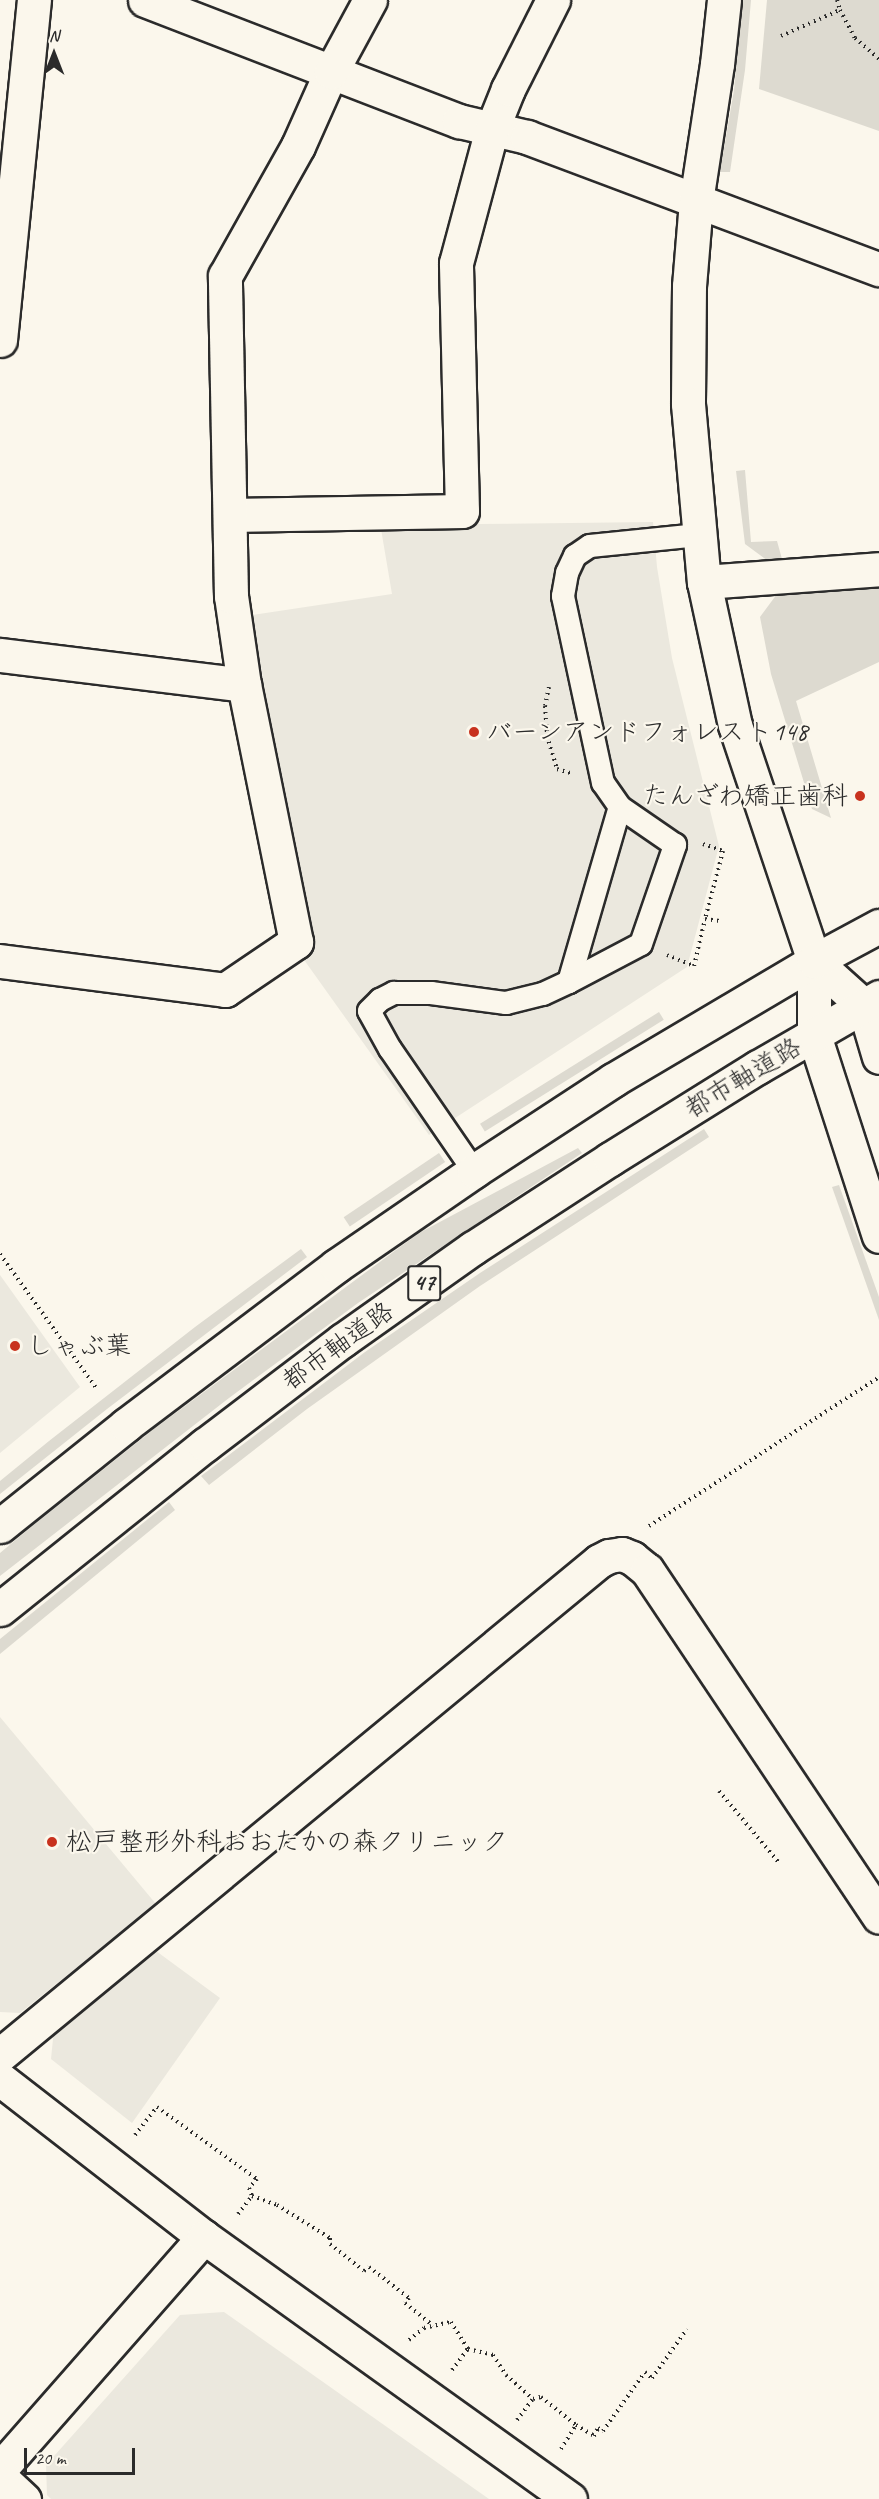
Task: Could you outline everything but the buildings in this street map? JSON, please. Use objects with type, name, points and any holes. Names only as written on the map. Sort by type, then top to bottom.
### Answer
[{"type":"street","points":[[0,340],[11,122],[34,0]]},
{"type":"street","points":[[145,0],[459,121],[527,137],[879,269]]},
{"type":"street","points":[[0,961],[225,990],[296,942],[244,685],[231,596],[225,276],[298,146],[331,72],[369,0]]},
{"type":"street","points":[[231,515],[462,511],[456,263],[492,129],[508,89],[553,0]]},
{"type":"street","points":[[723,0],[717,64],[696,201],[689,286],[688,404],[698,535],[704,582],[735,725],[814,961],[814,1035],[879,1236]]},
{"type":"street","points":[[704,582],[879,569]]},
{"type":"street","points":[[0,655],[244,685]]},
{"type":"street","name":"47","points":[[0,1526],[126,1425],[336,1266],[474,1171],[613,1080],[814,961],[879,926]]},
{"type":"street","points":[[814,961],[871,1002],[879,1057]]},
{"type":"street","name":"都市軸道路","points":[[0,1609],[205,1445],[343,1340],[473,1248],[610,1159],[871,1002]]},
{"type":"street","points":[[0,2055],[599,1561],[609,1556],[622,1554],[632,1558],[647,1570],[879,1917]]},
{"type":"street","points":[[0,2079],[204,2237],[570,2499]]},
{"type":"street","points":[[0,2469],[204,2237]]},
{"type":"street","points":[[0,2478],[24,2499]]},
{"type":"lane","points":[[474,1171],[390,1049],[369,1011],[380,1000],[394,993],[431,993],[506,1003],[543,994],[641,944],[675,845],[620,807],[603,783],[563,596],[567,573],[575,556],[590,546],[698,535]]},
{"type":"lane","points":[[569,982],[620,807]]},
{"type":"path","points":[[837,0],[855,38],[879,58]]},
{"type":"path","points":[[781,36],[840,10]]},
{"type":"path","points":[[675,845],[686,839],[723,851],[694,966]]},
{"type":"path","points":[[705,919],[720,921]]},
{"type":"path","points":[[0,1254],[97,1389]]},
{"type":"path","points":[[622,1554],[642,1530],[879,1377]]},
{"type":"path","points":[[719,1791],[780,1864]]},
{"type":"path","points":[[135,2135],[157,2107],[257,2179],[249,2188],[252,2196],[277,2205],[330,2238],[330,2244],[364,2271],[369,2267],[409,2298],[405,2303],[433,2326]]},
{"type":"path","points":[[238,2214],[252,2196]]},
{"type":"path","points":[[409,2340],[424,2328],[451,2322],[468,2349],[493,2355],[506,2376],[533,2399]]},
{"type":"path","points":[[517,2420],[533,2399],[541,2397],[576,2425],[594,2436],[598,2428],[603,2432],[645,2372],[652,2378],[687,2329]]},
{"type":"path","points":[[451,2372],[468,2349]]},
{"type":"path","points":[[559,2452],[576,2425]]},
{"type":"shaded area","points":[[743,0],[751,0],[745,70],[730,172],[720,172],[734,90]]},
{"type":"shaded area","points":[[767,0],[879,0],[879,131],[759,89]]},
{"type":"shaded area","points":[[745,470],[751,542],[777,541],[782,559],[768,561],[745,544],[736,471]]},
{"type":"shaded area","points":[[653,522],[657,567],[672,658],[719,846],[687,967],[429,1135],[302,957],[311,950],[252,615],[392,594],[381,529],[478,524]]},
{"type":"shaded area","points":[[879,587],[879,662],[796,701],[831,818],[812,809],[771,674],[760,617],[777,594]]},
{"type":"shaded area","points":[[659,1012],[664,1020],[485,1131],[480,1124]]},
{"type":"shaded area","points":[[704,1129],[709,1137],[480,1286],[307,1409],[209,1485],[201,1476],[365,1352],[480,1273]]},
{"type":"shaded area","points":[[578,1148],[582,1153],[358,1303],[229,1398],[0,1576],[0,1553],[154,1429],[421,1232]]},
{"type":"shaded area","points":[[439,1153],[445,1162],[350,1226],[344,1217]]},
{"type":"shaded area","points":[[839,1185],[879,1297],[879,1320],[832,1187]]},
{"type":"shaded area","points":[[301,1249],[307,1257],[107,1409],[0,1494],[0,1481],[49,1441],[195,1327]]},
{"type":"shaded area","points":[[0,1275],[80,1387],[0,1453]]},
{"type":"shaded area","points":[[169,1502],[175,1510],[0,1654],[0,1639]]},
{"type":"shaded area","name":"松戸整形外科おおたかの森クリニック","points":[[0,1717],[156,1904],[20,2013],[0,2012]]},
{"type":"shaded area","points":[[152,1948],[220,1998],[132,2123],[51,2059],[54,2029]]},
{"type":"shaded area","points":[[224,2312],[489,2499],[51,2499],[47,2495],[46,2465],[180,2315]]},
{"type":"place","name":"バーンアンドフォレスト148","points":[[474,732]]},
{"type":"place","name":"たんざわ矯正歯科","points":[[860,796]]},
{"type":"place","name":"しゃぶ葉","points":[[15,1346]]},
{"type":"place","name":"松戸整形外科おおたかの森クリニック","points":[[52,1842]]}]
